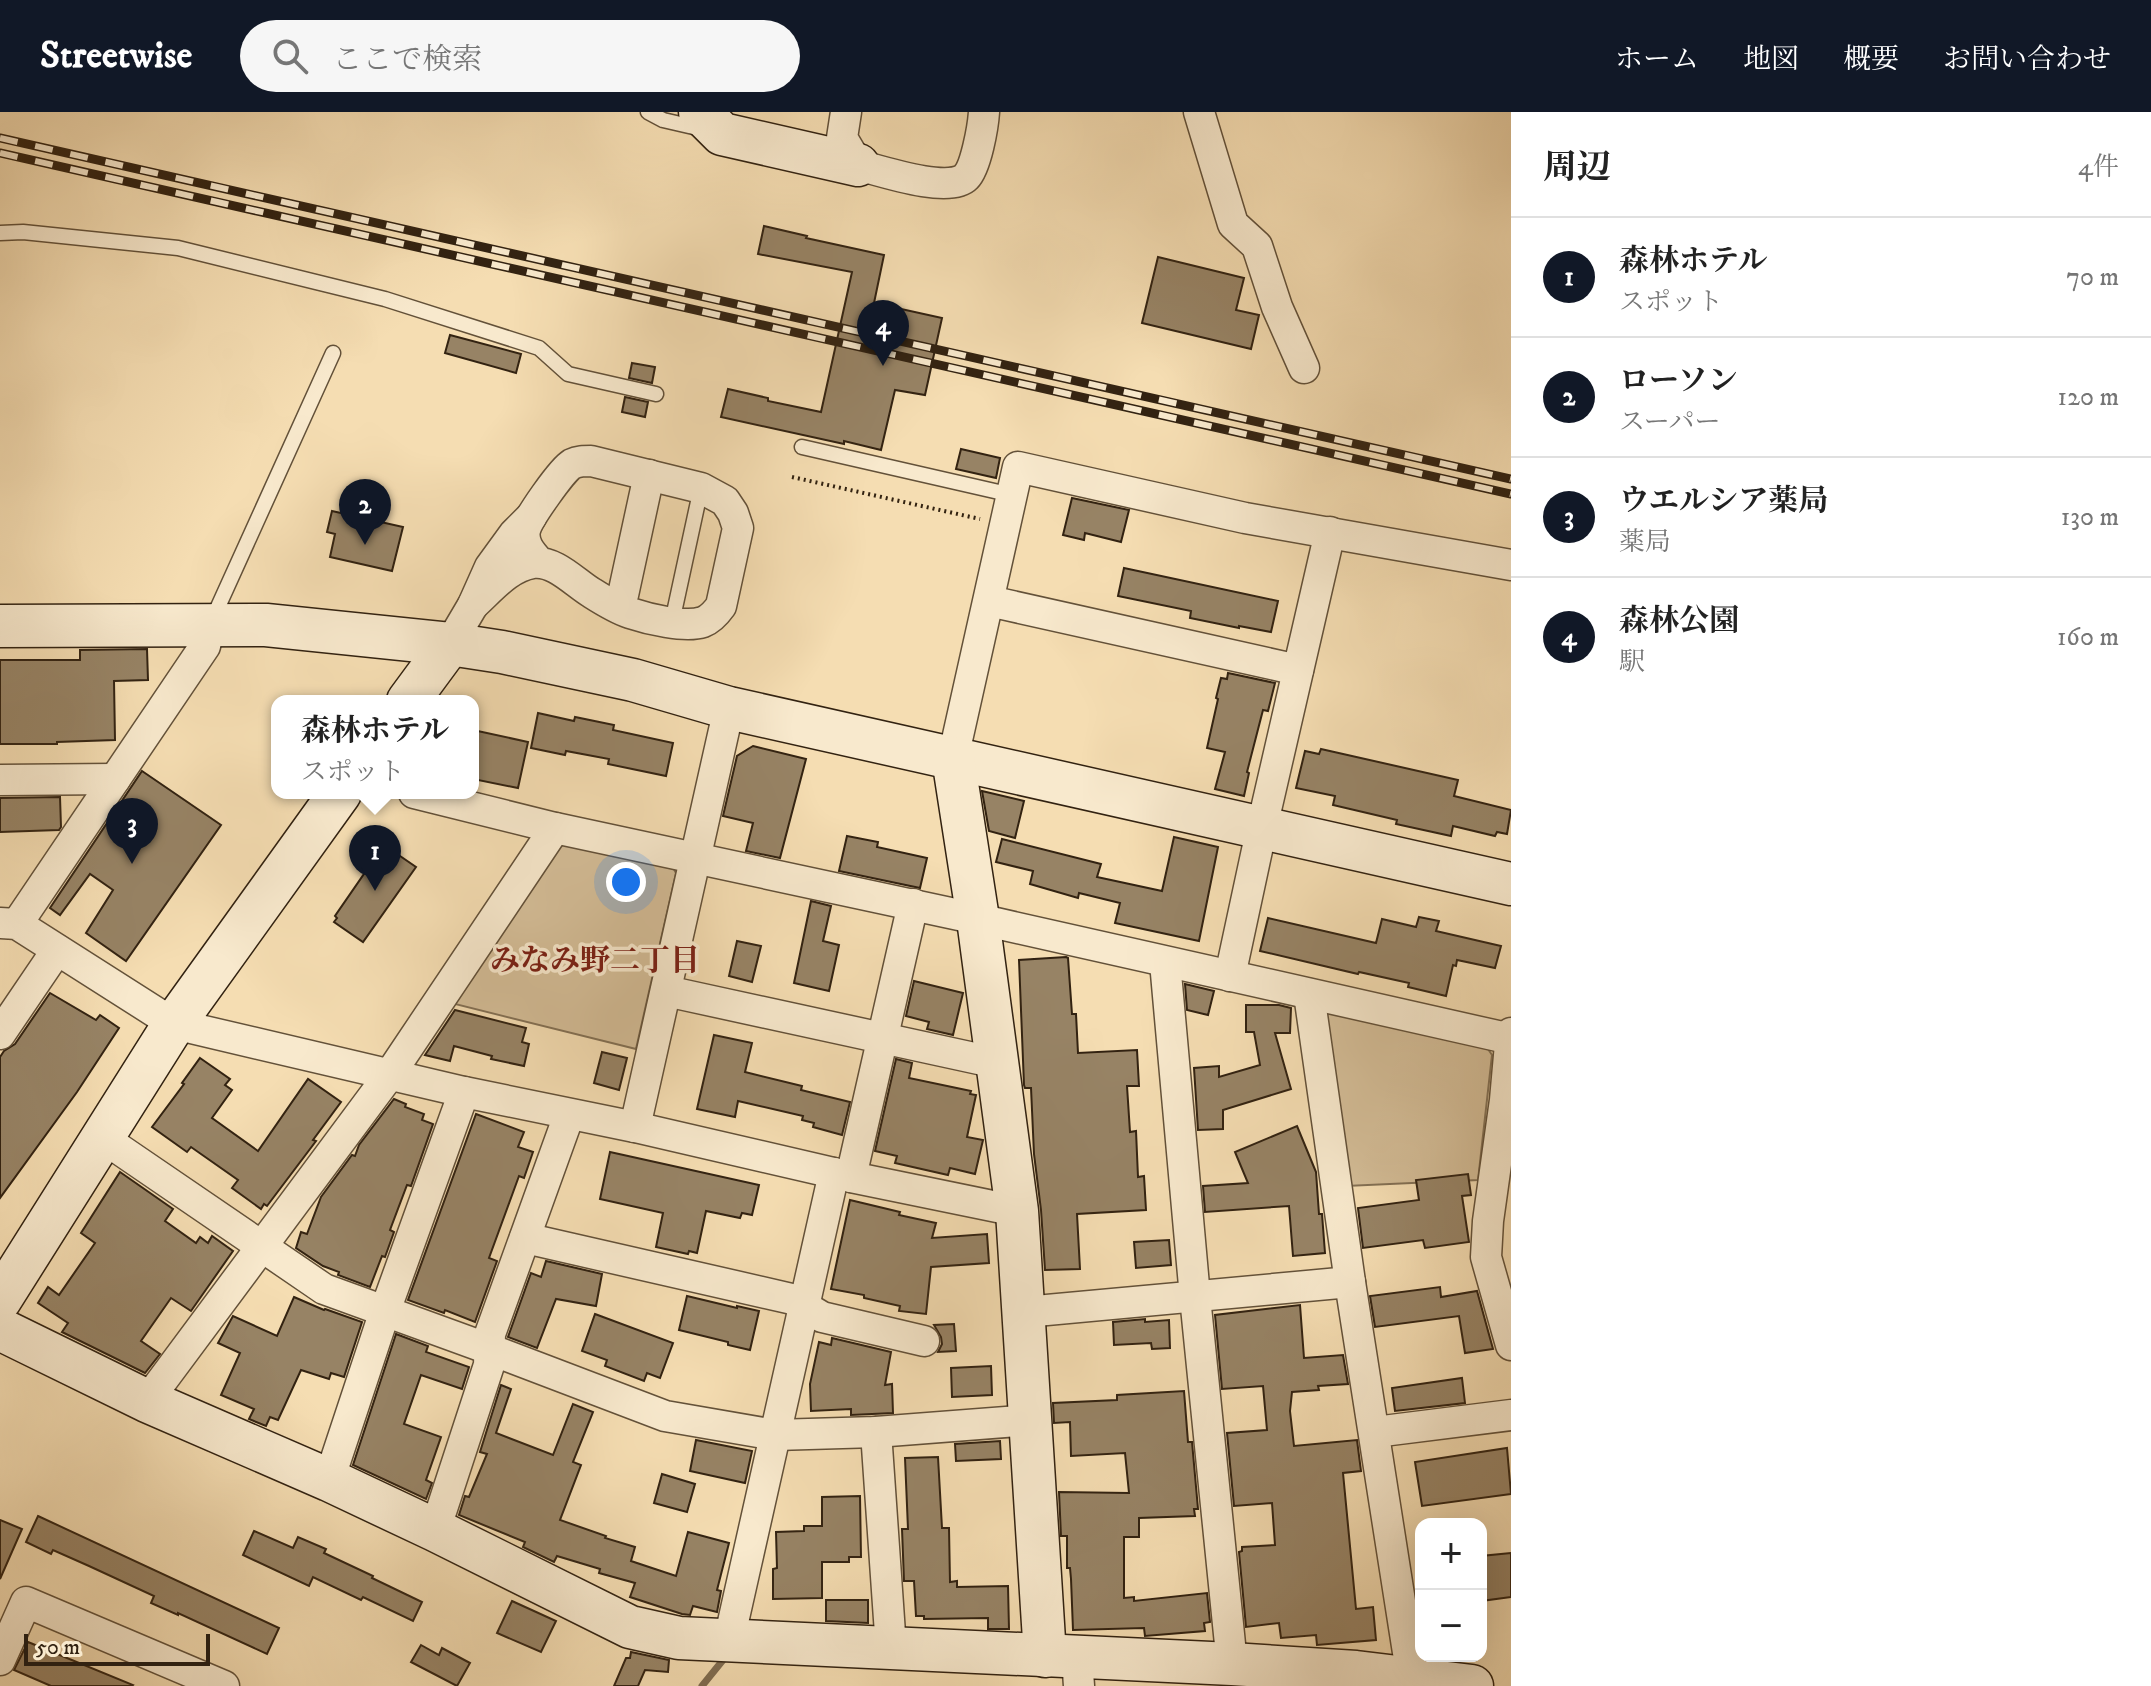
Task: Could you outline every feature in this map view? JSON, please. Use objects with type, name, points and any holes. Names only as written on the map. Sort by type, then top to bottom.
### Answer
[{"type":"street","points":[[711,123],[840,143],[941,185],[960,182],[972,170],[984,112]]},
{"type":"street","points":[[1199,112],[1233,224],[1257,246],[1277,307],[1304,368]]},
{"type":"street","points":[[412,695],[450,644],[473,605],[490,567],[563,472],[579,462],[591,461],[701,488],[725,501],[738,528],[721,606],[704,622],[688,625],[629,613],[559,570],[540,563],[528,549],[524,533],[531,517]]},
{"type":"street","points":[[1067,1666],[1032,1420],[1017,1211],[953,758],[1018,467],[1245,518],[1511,565]]},
{"type":"street","points":[[609,602],[623,595],[649,475]]},
{"type":"street","points":[[1230,976],[1330,532]]},
{"type":"street","points":[[473,605],[507,574],[519,567],[540,563]]},
{"type":"street","points":[[989,601],[1298,670]]},
{"type":"street","points":[[210,624],[205,646],[115,779],[8,924],[57,950],[174,1024],[464,1092],[1017,1211]]},
{"type":"street","points":[[0,626],[266,625],[502,652],[633,680],[729,708],[1511,884]]},
{"type":"street","points":[[635,1127],[729,708]]},
{"type":"street","points":[[0,780],[115,779]]},
{"type":"street","points":[[0,1300],[174,1024],[336,799]]},
{"type":"street","points":[[438,799],[555,828],[1511,1036],[1508,1100],[1488,1221],[1486,1257],[1511,1345]]},
{"type":"street","points":[[147,1401],[390,1074],[555,828]]},
{"type":"street","points":[[729,1640],[804,1306],[884,1038],[913,904]]},
{"type":"street","points":[[0,1034],[57,950]]},
{"type":"street","points":[[1165,962],[1232,1664]]},
{"type":"street","points":[[666,991],[997,1063]]},
{"type":"street","points":[[1309,994],[1412,1678]]},
{"type":"street","points":[[329,1480],[385,1311],[464,1092]]},
{"type":"street","points":[[435,1530],[489,1365],[490,1334],[569,1115]]},
{"type":"street","points":[[103,1138],[324,1289],[665,1416],[775,1435],[876,1432],[1032,1420]]},
{"type":"street","points":[[525,1238],[792,1299],[822,1317],[924,1341]]},
{"type":"street","points":[[1025,1312],[1350,1282]]},
{"type":"street","points":[[0,1329],[147,1401],[435,1530],[630,1627],[679,1638],[891,1648],[1067,1666],[1232,1664],[1412,1678],[1472,1686]]},
{"type":"street","points":[[1375,1432],[1511,1415]]},
{"type":"street","points":[[876,1432],[891,1648]]},
{"type":"street","points":[[0,1660],[26,1602],[224,1686]]},
{"type":"lane","points":[[648,112],[663,120],[711,123]]},
{"type":"lane","points":[[0,233],[23,232],[178,248],[214,256],[385,299],[539,348],[568,374],[656,394]]},
{"type":"lane","points":[[210,624],[333,353]]},
{"type":"lane","points":[[802,447],[1012,495]]},
{"type":"lane","points":[[672,622],[701,488]]},
{"type":"path","points":[[792,477],[1006,524]]},
{"type":"shaded area","points":[[564,838],[670,862],[676,873],[636,1049],[443,1001]]},
{"type":"shaded area","points":[[1327,1009],[1484,1043],[1492,1055],[1478,1180],[1346,1186],[1319,1018]]},
{"type":"building","points":[[764,226],[884,255],[874,303],[942,318],[925,395],[895,390],[881,450],[721,417],[728,389],[821,412],[852,272],[758,254]]},
{"type":"building","points":[[1158,257],[1244,278],[1236,310],[1259,315],[1251,349],[1142,323]]},
{"type":"building","points":[[450,335],[521,354],[516,373],[445,353]]},
{"type":"building","points":[[632,363],[655,367],[652,383],[629,378]]},
{"type":"building","points":[[625,397],[648,402],[645,417],[622,412]]},
{"type":"building","points":[[961,449],[1000,458],[996,478],[956,469]]},
{"type":"building","points":[[1072,498],[1129,510],[1121,542],[1085,533],[1084,540],[1063,535]]},
{"type":"building","points":[[332,511],[403,527],[392,571],[330,557],[335,534],[327,532]]},
{"type":"building","points":[[1124,568],[1278,601],[1271,632],[1190,618],[1191,611],[1118,596]]},
{"type":"building","points":[[147,649],[148,680],[114,681],[115,740],[0,744],[0,660],[80,660],[80,650]]},
{"type":"building","points":[[1228,673],[1275,683],[1268,711],[1263,710],[1244,796],[1215,789],[1225,752],[1207,748],[1221,678],[1227,679]]},
{"type":"building","points":[[538,713],[614,725],[613,730],[673,743],[666,776],[608,764],[609,759],[531,748]]},
{"type":"building","points":[[479,731],[528,742],[518,788],[479,780]]},
{"type":"building","points":[[753,746],[806,759],[780,858],[746,851],[753,823],[723,816],[737,756]]},
{"type":"building","points":[[1321,749],[1458,780],[1454,796],[1511,810],[1507,834],[1497,832],[1495,836],[1453,826],[1451,836],[1333,805],[1335,796],[1296,788],[1305,751],[1319,754]]},
{"type":"building","points":[[142,771],[221,825],[126,961],[86,933],[113,890],[90,874],[60,915],[50,908]]},
{"type":"building","points":[[982,791],[1024,801],[1015,838],[989,831]]},
{"type":"building","points":[[60,797],[59,830],[0,832],[0,798]]},
{"type":"building","points":[[847,836],[878,842],[877,847],[927,858],[920,888],[839,871]]},
{"type":"building","points":[[1174,837],[1218,847],[1199,941],[1115,923],[1120,903],[1079,893],[1078,898],[1030,884],[1033,871],[996,862],[1002,839],[1101,864],[1097,877],[1162,891]]},
{"type":"building","points":[[384,845],[416,867],[363,942],[334,922],[335,916]]},
{"type":"building","points":[[811,901],[831,906],[823,941],[839,945],[829,991],[794,983]]},
{"type":"building","points":[[1419,917],[1439,921],[1436,931],[1501,946],[1495,968],[1457,960],[1446,996],[1408,987],[1409,983],[1260,951],[1268,918],[1376,943],[1382,919],[1416,927]]},
{"type":"building","points":[[737,941],[761,946],[752,982],[729,976]]},
{"type":"building","points":[[1066,957],[1072,1014],[1076,1014],[1078,1053],[1137,1050],[1139,1086],[1127,1086],[1130,1132],[1136,1131],[1138,1177],[1144,1176],[1146,1210],[1077,1214],[1080,1269],[1045,1270],[1031,1088],[1024,1085],[1019,960]]},
{"type":"building","points":[[914,981],[963,993],[953,1035],[927,1029],[929,1022],[906,1016]]},
{"type":"building","points":[[1185,984],[1214,991],[1208,1015],[1187,1010]]},
{"type":"building","points":[[50,993],[96,1020],[100,1015],[119,1028],[0,1198],[0,1057],[15,1044]]},
{"type":"building","points":[[1246,1005],[1291,1008],[1290,1033],[1275,1033],[1291,1089],[1223,1110],[1223,1129],[1198,1130],[1194,1068],[1219,1066],[1219,1077],[1260,1065],[1254,1032],[1246,1032]]},
{"type":"building","points":[[455,1010],[526,1028],[522,1042],[529,1044],[524,1066],[454,1046],[450,1061],[425,1055]]},
{"type":"building","points":[[714,1035],[752,1043],[745,1072],[850,1102],[842,1135],[813,1127],[814,1123],[802,1120],[803,1116],[738,1101],[735,1117],[697,1109]]},
{"type":"building","points":[[602,1052],[627,1058],[619,1090],[594,1083]]},
{"type":"building","points":[[200,1058],[230,1079],[225,1085],[232,1090],[212,1118],[258,1151],[308,1079],[341,1102],[313,1140],[316,1141],[267,1206],[264,1204],[261,1209],[232,1188],[238,1180],[191,1147],[187,1152],[152,1127]]},
{"type":"building","points":[[896,1059],[912,1063],[909,1078],[971,1091],[970,1094],[976,1095],[967,1137],[983,1140],[975,1174],[950,1168],[948,1175],[895,1163],[897,1156],[875,1151]]},
{"type":"building","points":[[394,1099],[424,1114],[422,1120],[433,1124],[411,1186],[407,1185],[390,1230],[394,1232],[385,1257],[382,1256],[370,1287],[338,1275],[339,1272],[323,1266],[296,1248],[301,1232],[307,1234],[321,1197],[352,1155],[355,1156],[359,1145]]},
{"type":"building","points":[[476,1114],[524,1132],[518,1147],[533,1152],[524,1178],[519,1176],[489,1258],[497,1261],[475,1322],[408,1300]]},
{"type":"building","points":[[1297,1126],[1316,1172],[1325,1253],[1293,1256],[1289,1206],[1205,1212],[1203,1186],[1248,1183],[1235,1152]]},
{"type":"building","points":[[610,1152],[759,1185],[752,1215],[742,1213],[740,1218],[706,1211],[697,1253],[656,1247],[663,1213],[600,1199]]},
{"type":"building","points":[[120,1172],[173,1209],[165,1221],[196,1243],[200,1237],[208,1243],[212,1236],[233,1251],[191,1311],[171,1298],[141,1341],[160,1354],[145,1373],[62,1332],[68,1323],[38,1303],[48,1287],[59,1295],[95,1243],[81,1233]]},
{"type":"building","points":[[1468,1174],[1471,1195],[1462,1196],[1469,1242],[1425,1248],[1423,1240],[1363,1248],[1358,1208],[1419,1200],[1416,1180]]},
{"type":"building","points":[[850,1200],[936,1223],[932,1238],[987,1234],[989,1263],[931,1267],[926,1314],[899,1311],[900,1306],[831,1289]]},
{"type":"building","points":[[1169,1240],[1171,1265],[1136,1268],[1134,1242]]},
{"type":"building","points":[[546,1261],[602,1274],[596,1306],[556,1299],[537,1348],[508,1337],[531,1273],[541,1277]]},
{"type":"building","points":[[1440,1287],[1441,1297],[1477,1291],[1493,1349],[1465,1353],[1459,1316],[1375,1327],[1370,1296]]},
{"type":"building","points":[[687,1296],[759,1311],[750,1350],[679,1330]]},
{"type":"building","points":[[294,1297],[362,1322],[344,1377],[331,1373],[329,1379],[301,1370],[278,1420],[270,1417],[266,1426],[249,1419],[254,1409],[221,1395],[240,1353],[218,1343],[233,1316],[277,1336]]},
{"type":"building","points":[[1300,1305],[1304,1358],[1343,1355],[1348,1384],[1292,1392],[1290,1411],[1294,1446],[1357,1440],[1361,1471],[1343,1473],[1356,1609],[1373,1607],[1376,1640],[1317,1645],[1316,1635],[1281,1638],[1279,1623],[1246,1627],[1239,1552],[1242,1547],[1275,1545],[1272,1503],[1234,1506],[1227,1433],[1267,1430],[1263,1386],[1222,1389],[1215,1315]]},
{"type":"building","points":[[595,1314],[673,1343],[660,1378],[647,1373],[644,1381],[605,1366],[607,1360],[582,1351]]},
{"type":"building","points":[[1145,1319],[1145,1322],[1169,1320],[1170,1348],[1152,1349],[1151,1343],[1114,1345],[1113,1322]]},
{"type":"building","points":[[954,1324],[956,1351],[938,1352],[941,1337],[934,1325]]},
{"type":"building","points":[[396,1334],[428,1346],[426,1352],[469,1367],[462,1389],[421,1375],[404,1424],[441,1437],[426,1480],[432,1483],[426,1499],[353,1465]]},
{"type":"building","points":[[832,1338],[891,1352],[885,1385],[892,1384],[893,1413],[851,1415],[851,1409],[811,1411],[810,1384],[819,1342],[831,1345]]},
{"type":"building","points":[[991,1366],[992,1395],[952,1397],[951,1368]]},
{"type":"building","points":[[1462,1378],[1465,1403],[1395,1411],[1392,1388]]},
{"type":"building","points":[[501,1385],[511,1389],[496,1433],[553,1455],[573,1404],[593,1412],[573,1462],[581,1465],[560,1520],[635,1547],[631,1561],[676,1576],[688,1532],[729,1543],[717,1590],[721,1591],[717,1612],[693,1606],[690,1615],[682,1614],[630,1597],[635,1583],[557,1556],[554,1562],[523,1547],[525,1542],[459,1515],[465,1496],[469,1497],[487,1454],[480,1452]]},
{"type":"building","points":[[1184,1391],[1198,1509],[1194,1509],[1195,1516],[1139,1518],[1139,1537],[1124,1537],[1124,1598],[1134,1597],[1134,1601],[1207,1593],[1210,1622],[1204,1623],[1205,1631],[1145,1636],[1144,1628],[1073,1630],[1067,1536],[1061,1536],[1059,1492],[1129,1493],[1125,1453],[1071,1456],[1070,1422],[1054,1423],[1053,1403],[1117,1400],[1117,1395]]},
{"type":"building","points":[[696,1440],[752,1451],[745,1483],[690,1471]]},
{"type":"building","points":[[1000,1441],[1001,1459],[956,1461],[955,1444]]},
{"type":"building","points":[[1507,1448],[1511,1494],[1422,1506],[1415,1462]]},
{"type":"building","points":[[938,1457],[942,1528],[949,1528],[950,1582],[957,1581],[957,1587],[1008,1586],[1009,1629],[988,1629],[988,1618],[924,1619],[924,1616],[916,1616],[914,1581],[904,1581],[902,1529],[908,1529],[905,1458]]},
{"type":"building","points":[[662,1474],[695,1484],[687,1512],[654,1503]]},
{"type":"building","points":[[860,1496],[861,1557],[849,1557],[849,1562],[822,1562],[822,1598],[773,1599],[773,1569],[777,1568],[776,1532],[804,1531],[804,1526],[822,1526],[822,1497]]},
{"type":"building","points":[[38,1516],[279,1628],[267,1654],[151,1603],[154,1596],[53,1550],[51,1554],[26,1542]]},
{"type":"building","points":[[0,1520],[22,1529],[0,1579]]},
{"type":"building","points":[[254,1531],[293,1548],[298,1537],[422,1602],[413,1621],[313,1577],[309,1586],[243,1555]]},
{"type":"building","points":[[1511,1553],[1511,1597],[1487,1600],[1487,1555]]},
{"type":"building","points":[[826,1600],[868,1600],[868,1623],[826,1621]]},
{"type":"building","points":[[512,1601],[556,1621],[541,1652],[497,1633]]},
{"type":"building","points":[[28,1642],[133,1685],[51,1686],[14,1670]]},
{"type":"building","points":[[421,1645],[439,1655],[442,1648],[470,1663],[457,1686],[411,1662]]},
{"type":"building","points":[[631,1652],[669,1660],[668,1672],[645,1670],[638,1686],[614,1686]]},
{"type":"waterway","points":[[702,1686],[723,1660]]},
{"type":"railway","points":[[0,138],[1511,479]]},
{"type":"railway","points":[[0,153],[1511,494]]},
{"type":"place","name":"森林公園","points":[[883,366]]},
{"type":"place","name":"ローソン","points":[[365,545]]},
{"type":"place","name":"ウエルシア薬局","points":[[132,864]]},
{"type":"place","name":"森林ホテル","points":[[375,891]]},
{"type":"district","name":"みなみ野二丁目","points":[[595,960]]}]
